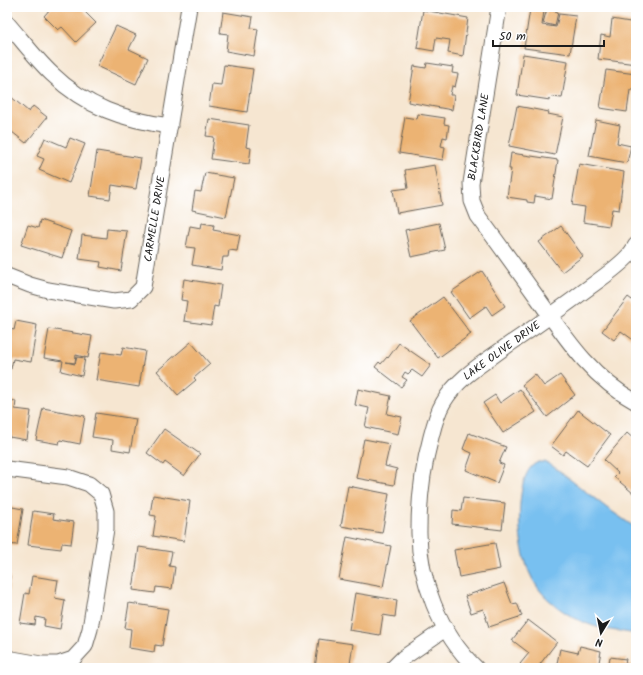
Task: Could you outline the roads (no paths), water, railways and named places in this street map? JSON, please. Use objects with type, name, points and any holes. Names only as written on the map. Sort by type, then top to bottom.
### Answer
[{"type":"street","name":"CARMELLE DRIVE","points":[[7,276],[48,290],[114,301],[131,300],[144,287],[189,7]]},
{"type":"street","name":"BLACKBIRD LANE","points":[[499,7],[471,183],[472,201],[478,216],[582,359],[595,373],[610,385],[636,402]]},
{"type":"street","points":[[7,23],[52,74],[66,87],[83,98],[102,108],[134,120],[170,126]]},
{"type":"street","name":"LAKE OLIVE DRIVE","points":[[472,667],[445,629],[433,604],[427,587],[421,560],[418,537],[423,476],[426,453],[435,418],[453,388],[464,377],[616,267],[629,255],[636,245]]},
{"type":"street","points":[[7,469],[68,477],[89,484],[101,494],[106,511],[106,529],[90,629],[85,646],[73,659],[58,664],[41,664],[7,658]]},
{"type":"street","points":[[393,668],[403,658],[445,629]]},
{"type":"water","points":[[539,462],[545,462],[554,467],[607,508],[636,528],[636,634],[599,628],[578,620],[562,611],[542,593],[530,574],[527,567],[521,537],[520,500],[522,486],[526,475],[532,467]]}]
